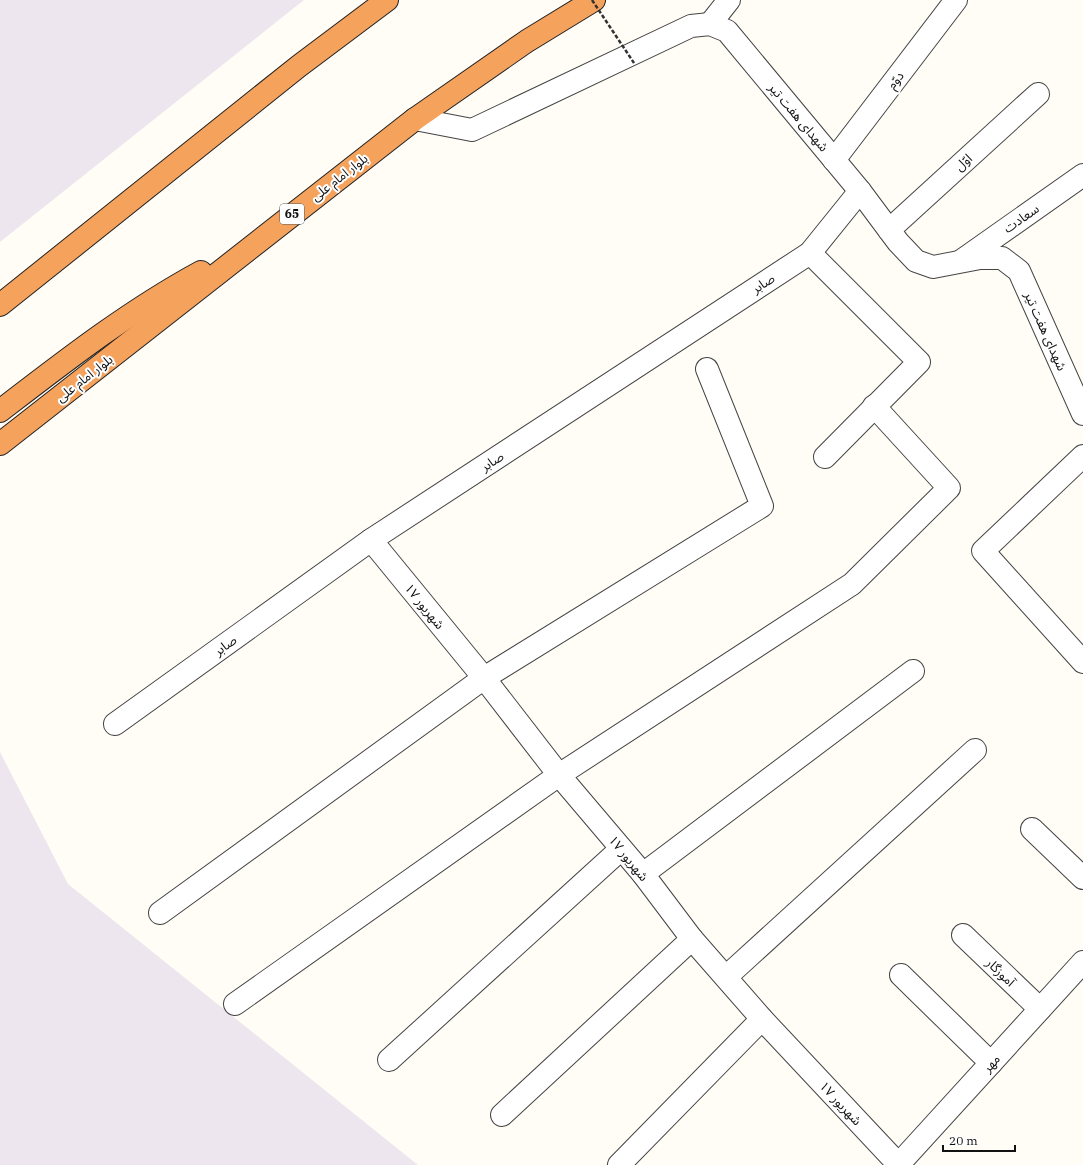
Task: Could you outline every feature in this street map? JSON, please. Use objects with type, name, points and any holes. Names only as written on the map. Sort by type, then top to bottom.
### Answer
[{"type":"highway","points":[[0,305],[299,66],[387,0]]},
{"type":"highway","name":"بلوار امام علی","points":[[0,444],[415,119],[528,41],[594,0]]},
{"type":"highway","points":[[0,411],[80,349],[162,293],[256,242]]},
{"type":"street","points":[[710,24],[730,0]]},
{"type":"street","name":"دوّم","points":[[834,160],[956,0]]},
{"type":"street","name":"شهدای هفت تیر","points":[[415,119],[472,130],[691,26],[710,24],[727,30],[860,190],[889,230],[916,261],[933,267],[980,258],[1002,258],[1019,270],[1083,414]]},
{"type":"street","name":"اوّل","points":[[889,230],[1038,94]]},
{"type":"street","name":"سعادت","points":[[959,262],[1083,175]]},
{"type":"street","name":"صابر","points":[[115,724],[371,540],[810,253],[860,190]]},
{"type":"street","points":[[810,253],[919,362],[825,457]]},
{"type":"street","points":[[160,913],[484,678],[762,506],[707,369]]},
{"type":"street","points":[[235,1004],[559,775],[852,584],[949,488],[874,406]]},
{"type":"street","points":[[1083,456],[983,551],[1083,662]]},
{"type":"street","name":"۱۷ شهریور","points":[[371,540],[484,678],[559,775],[643,874],[692,939],[762,1019],[898,1165]]},
{"type":"street","points":[[643,874],[913,671]]},
{"type":"street","points":[[726,977],[975,750]]},
{"type":"street","points":[[1032,829],[1083,878]]},
{"type":"street","points":[[389,1060],[622,848]]},
{"type":"street","name":"آموزگار","points":[[963,935],[1040,1009]]},
{"type":"street","points":[[502,1116],[692,939]]},
{"type":"street","name":"مهر","points":[[898,1165],[1083,962]]},
{"type":"street","points":[[901,975],[991,1063]]},
{"type":"street","points":[[618,1165],[762,1019]]},
{"type":"path","points":[[594,0],[634,63]]},
{"type":"shaded area","points":[[0,0],[304,0],[0,242]]},
{"type":"shaded area","points":[[0,752],[68,884],[418,1165],[0,1165]]}]
